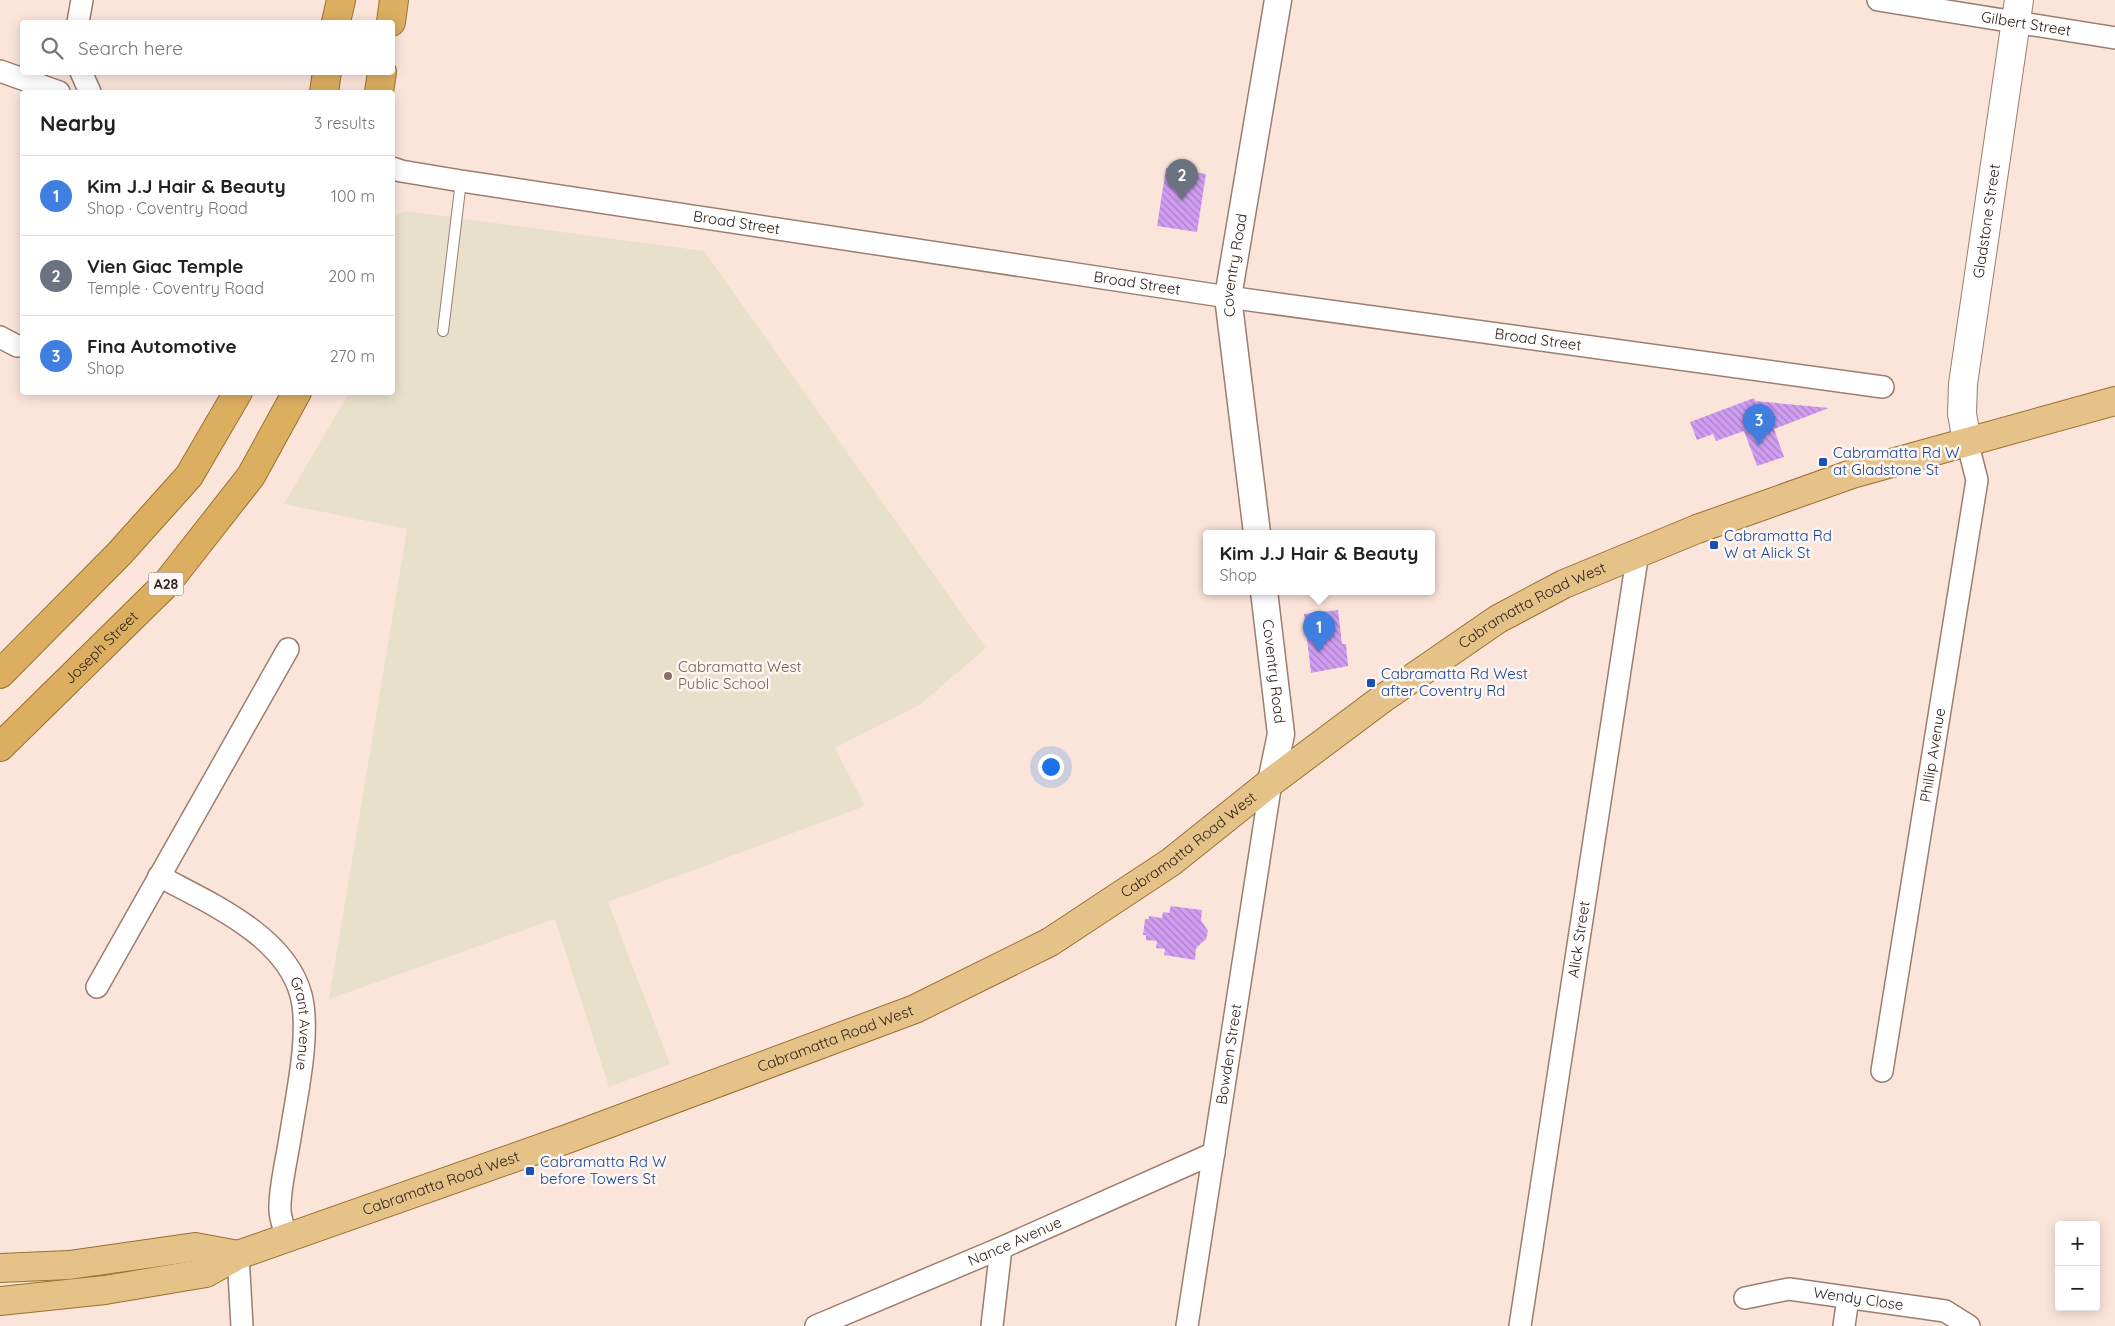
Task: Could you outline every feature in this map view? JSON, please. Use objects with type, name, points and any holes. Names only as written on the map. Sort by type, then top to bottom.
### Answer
[{"type":"highway","points":[[336,20],[340,0]]},
{"type":"highway","points":[[391,20],[394,0]]},
{"type":"highway","points":[[324,90],[327,75]]},
{"type":"highway","points":[[379,90],[382,75]]},
{"type":"highway","points":[[0,674],[119,554],[189,476],[236,395]]},
{"type":"highway","name":"Joseph Street","points":[[0,747],[167,583],[251,476],[295,395]]},
{"type":"main road","name":"Gladstone Street","points":[[1967,441],[1962,414],[1963,384],[2017,10]]},
{"type":"main road","name":"Cabramatta Road West","points":[[0,1301],[105,1290],[206,1273],[238,1255],[287,1240],[567,1139],[915,1009],[1050,942],[1109,905],[1171,862],[1271,782],[1382,699],[1498,619],[1564,584],[1638,552],[1852,474],[2115,400]]},
{"type":"main road","name":"Cabramatta Road West","points":[[0,1268],[69,1265],[196,1247],[238,1255]]},
{"type":"street","points":[[78,20],[82,0]]},
{"type":"street","name":"Coventry Road","points":[[1257,530],[1228,296],[1278,0]]},
{"type":"street","name":"Gilbert Street","points":[[1878,0],[2017,10],[2115,38]]},
{"type":"street","points":[[0,71],[53,90]]},
{"type":"street","points":[[82,75],[89,90]]},
{"type":"street","name":"Broad Street","points":[[395,169],[457,180],[1228,296],[1884,387]]},
{"type":"street","points":[[0,337],[16,346],[20,346]]},
{"type":"street","name":"Phillip Avenue","points":[[1882,1071],[1977,480],[1967,441]]},
{"type":"street","name":"Alick Street","points":[[1520,1326],[1638,552]]},
{"type":"street","name":"Coventry Road","points":[[1264,595],[1281,734],[1271,782]]},
{"type":"street","points":[[97,987],[288,649]]},
{"type":"street","name":"Bowden Street","points":[[1187,1326],[1271,782]]},
{"type":"street","name":"Grant Avenue","points":[[159,876],[228,913],[267,943],[286,963],[301,995],[304,1026],[300,1072],[280,1210],[287,1240]]},
{"type":"street","name":"Nance Avenue","points":[[816,1326],[1001,1248],[1214,1153]]},
{"type":"street","points":[[992,1326],[1001,1248]]},
{"type":"street","points":[[238,1255],[242,1326]]},
{"type":"street","name":"Wendy Close","points":[[1745,1298],[1789,1290],[1945,1310],[1969,1326]]},
{"type":"street","points":[[1844,1326],[1848,1298]]},
{"type":"lane","points":[[443,331],[457,180]]},
{"type":"shaded area","name":"Cabramatta West Public School","points":[[405,211],[704,251],[986,648],[921,704],[835,748],[865,806],[608,902],[670,1064],[609,1087],[555,919],[329,999],[407,529],[284,504],[348,395],[395,395],[395,217]]},
{"type":"building","points":[[1166,168],[1206,174],[1197,232],[1157,226]]},
{"type":"building","points":[[1754,398],[1755,401],[1829,408],[1774,429],[1784,457],[1757,466],[1744,431],[1716,441],[1713,434],[1697,440],[1690,422]]},
{"type":"building","points":[[1338,610],[1342,644],[1346,644],[1348,666],[1311,673],[1304,614]]},
{"type":"building","points":[[1171,906],[1202,910],[1201,920],[1208,931],[1206,939],[1196,948],[1195,960],[1164,955],[1165,949],[1156,948],[1157,941],[1146,940],[1146,935],[1143,935],[1145,919],[1149,919],[1149,916],[1162,918],[1163,912],[1169,913]]},
{"type":"place","name":"Vien Giac Temple","points":[[1182,200]]},
{"type":"place","name":"Fina Automotive","points":[[1759,445]]},
{"type":"place","name":"Cabramatta Rd W at Gladstone St","points":[[1823,462]]},
{"type":"place","name":"Cabramatta Rd W at Alick St","points":[[1714,545]]},
{"type":"place","name":"Kim J.J Hair & Beauty","points":[[1319,652]]},
{"type":"place","name":"Cabramatta West Public School","points":[[668,676]]},
{"type":"place","name":"Cabramatta Rd West after Coventry Rd","points":[[1371,683]]},
{"type":"place","name":"Cabramatta Rd W before Towers St","points":[[530,1171]]}]
